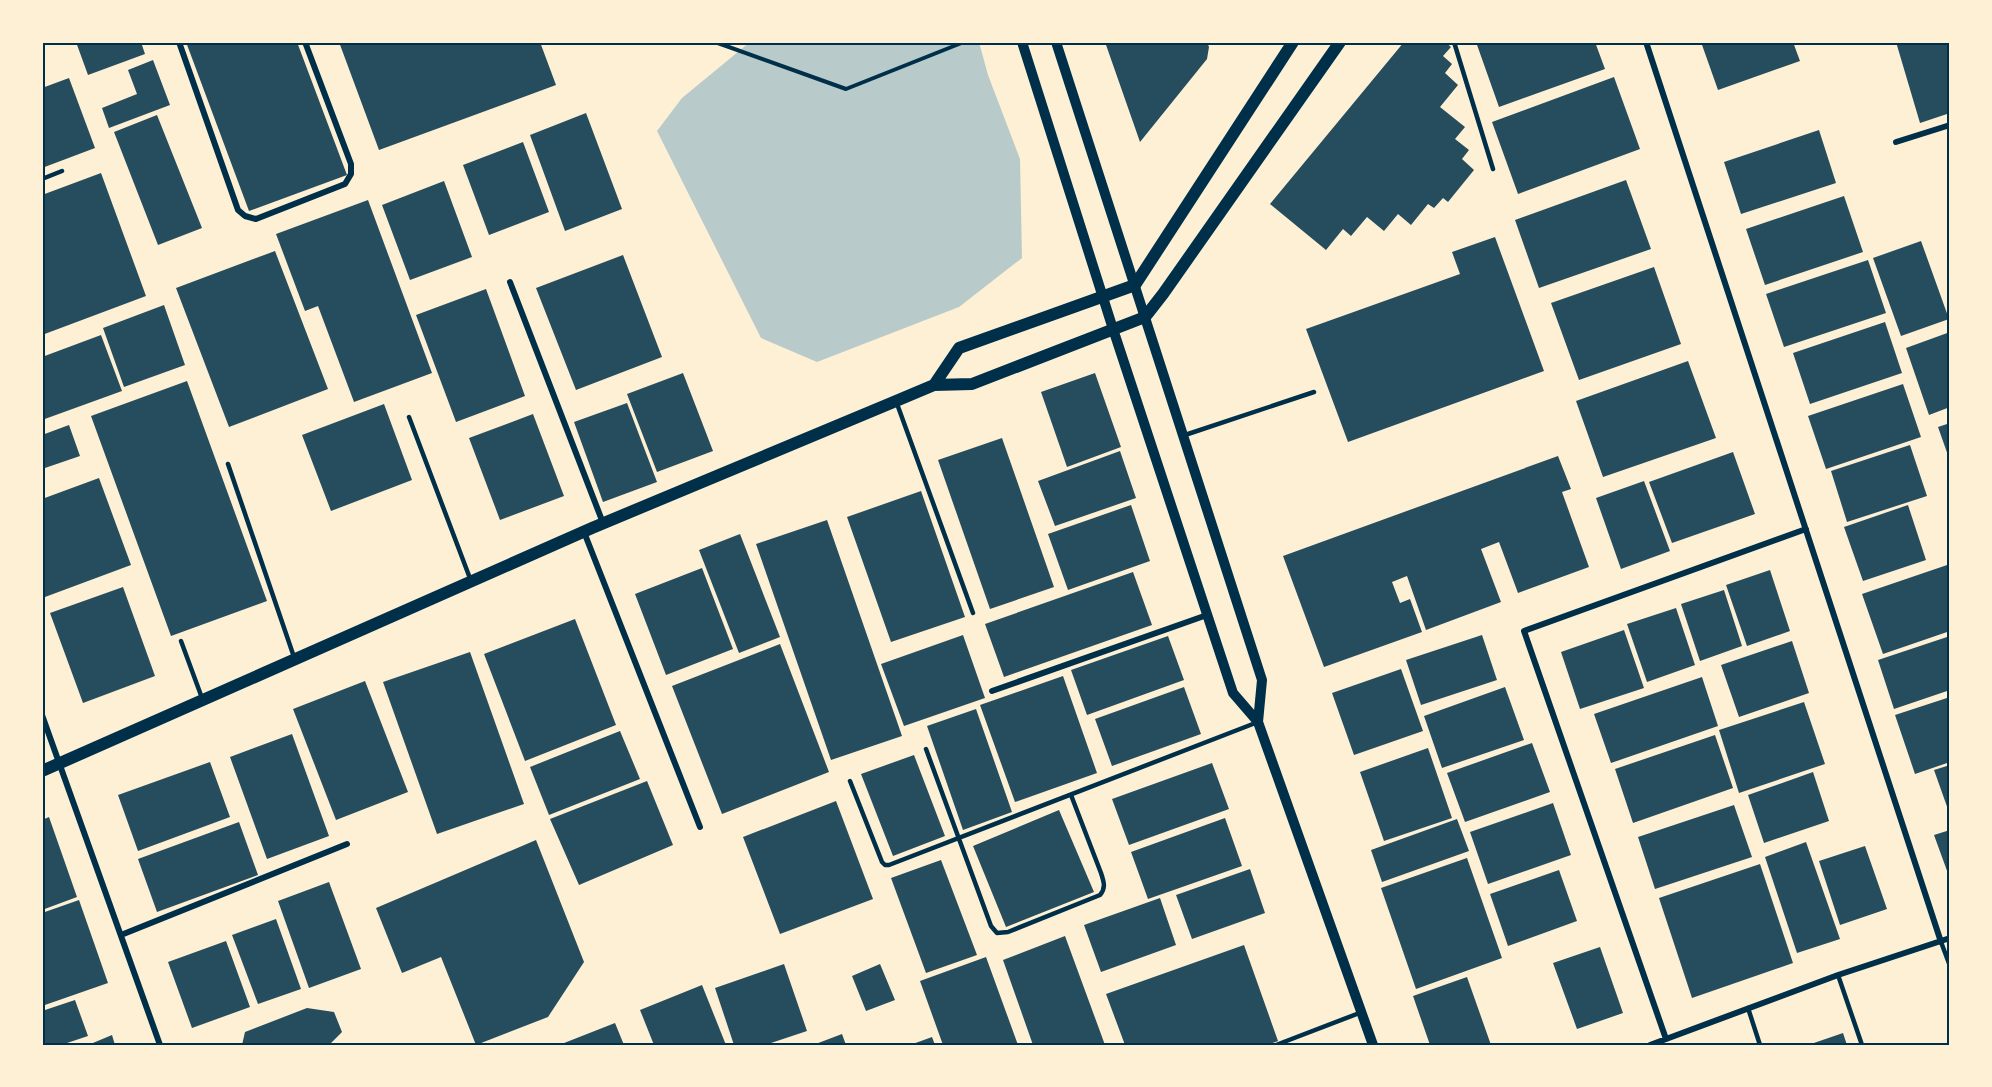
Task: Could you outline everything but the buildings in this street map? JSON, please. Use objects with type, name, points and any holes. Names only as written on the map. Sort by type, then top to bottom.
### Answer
[{"type":"main road","points":[[934,385],[958,348],[1135,285],[1293,42]]},
{"type":"main road","points":[[42,771],[584,531],[934,385],[972,384],[1145,317],[1340,42]]},
{"type":"street","points":[[179,42],[238,210],[245,216],[256,219],[345,184],[351,174],[351,164],[305,42]]},
{"type":"street","points":[[1022,42],[1233,693],[1258,722],[1373,1045]]},
{"type":"street","points":[[1056,42],[1262,680],[1258,722]]},
{"type":"street","points":[[1646,42],[1941,942]]},
{"type":"street","points":[[1896,142],[1950,125]]},
{"type":"street","points":[[510,282],[603,523]]},
{"type":"street","points":[[1666,1039],[1524,631],[1806,530]]},
{"type":"street","points":[[584,531],[700,827]]},
{"type":"street","points":[[992,691],[1207,615]]},
{"type":"street","points":[[42,715],[160,1045]]},
{"type":"street","points":[[121,935],[347,844]]},
{"type":"street","points":[[1650,1045],[1838,975],[1950,938]]},
{"type":"lane","points":[[1454,42],[1493,169]]},
{"type":"lane","points":[[42,179],[62,171]]},
{"type":"lane","points":[[1182,436],[1314,392]]},
{"type":"lane","points":[[896,401],[973,613]]},
{"type":"lane","points":[[409,417],[471,581]]},
{"type":"lane","points":[[228,464],[295,659]]},
{"type":"lane","points":[[181,641],[203,700]]},
{"type":"lane","points":[[850,781],[885,866],[1258,722]]},
{"type":"lane","points":[[926,749],[993,930],[997,933],[1008,932],[1100,895],[1103,891],[1101,873],[1071,795]]},
{"type":"lane","points":[[1941,942],[1950,966]]},
{"type":"lane","points":[[1838,975],[1862,1045]]},
{"type":"lane","points":[[1748,1008],[1760,1045]]},
{"type":"lane","points":[[1276,1045],[1362,1012]]},
{"type":"path","points":[[715,42],[846,89],[964,42]]},
{"type":"shaded area","points":[[750,42],[979,42],[988,75],[1020,159],[1022,258],[959,307],[817,362],[761,338],[657,131],[682,98]]}]
